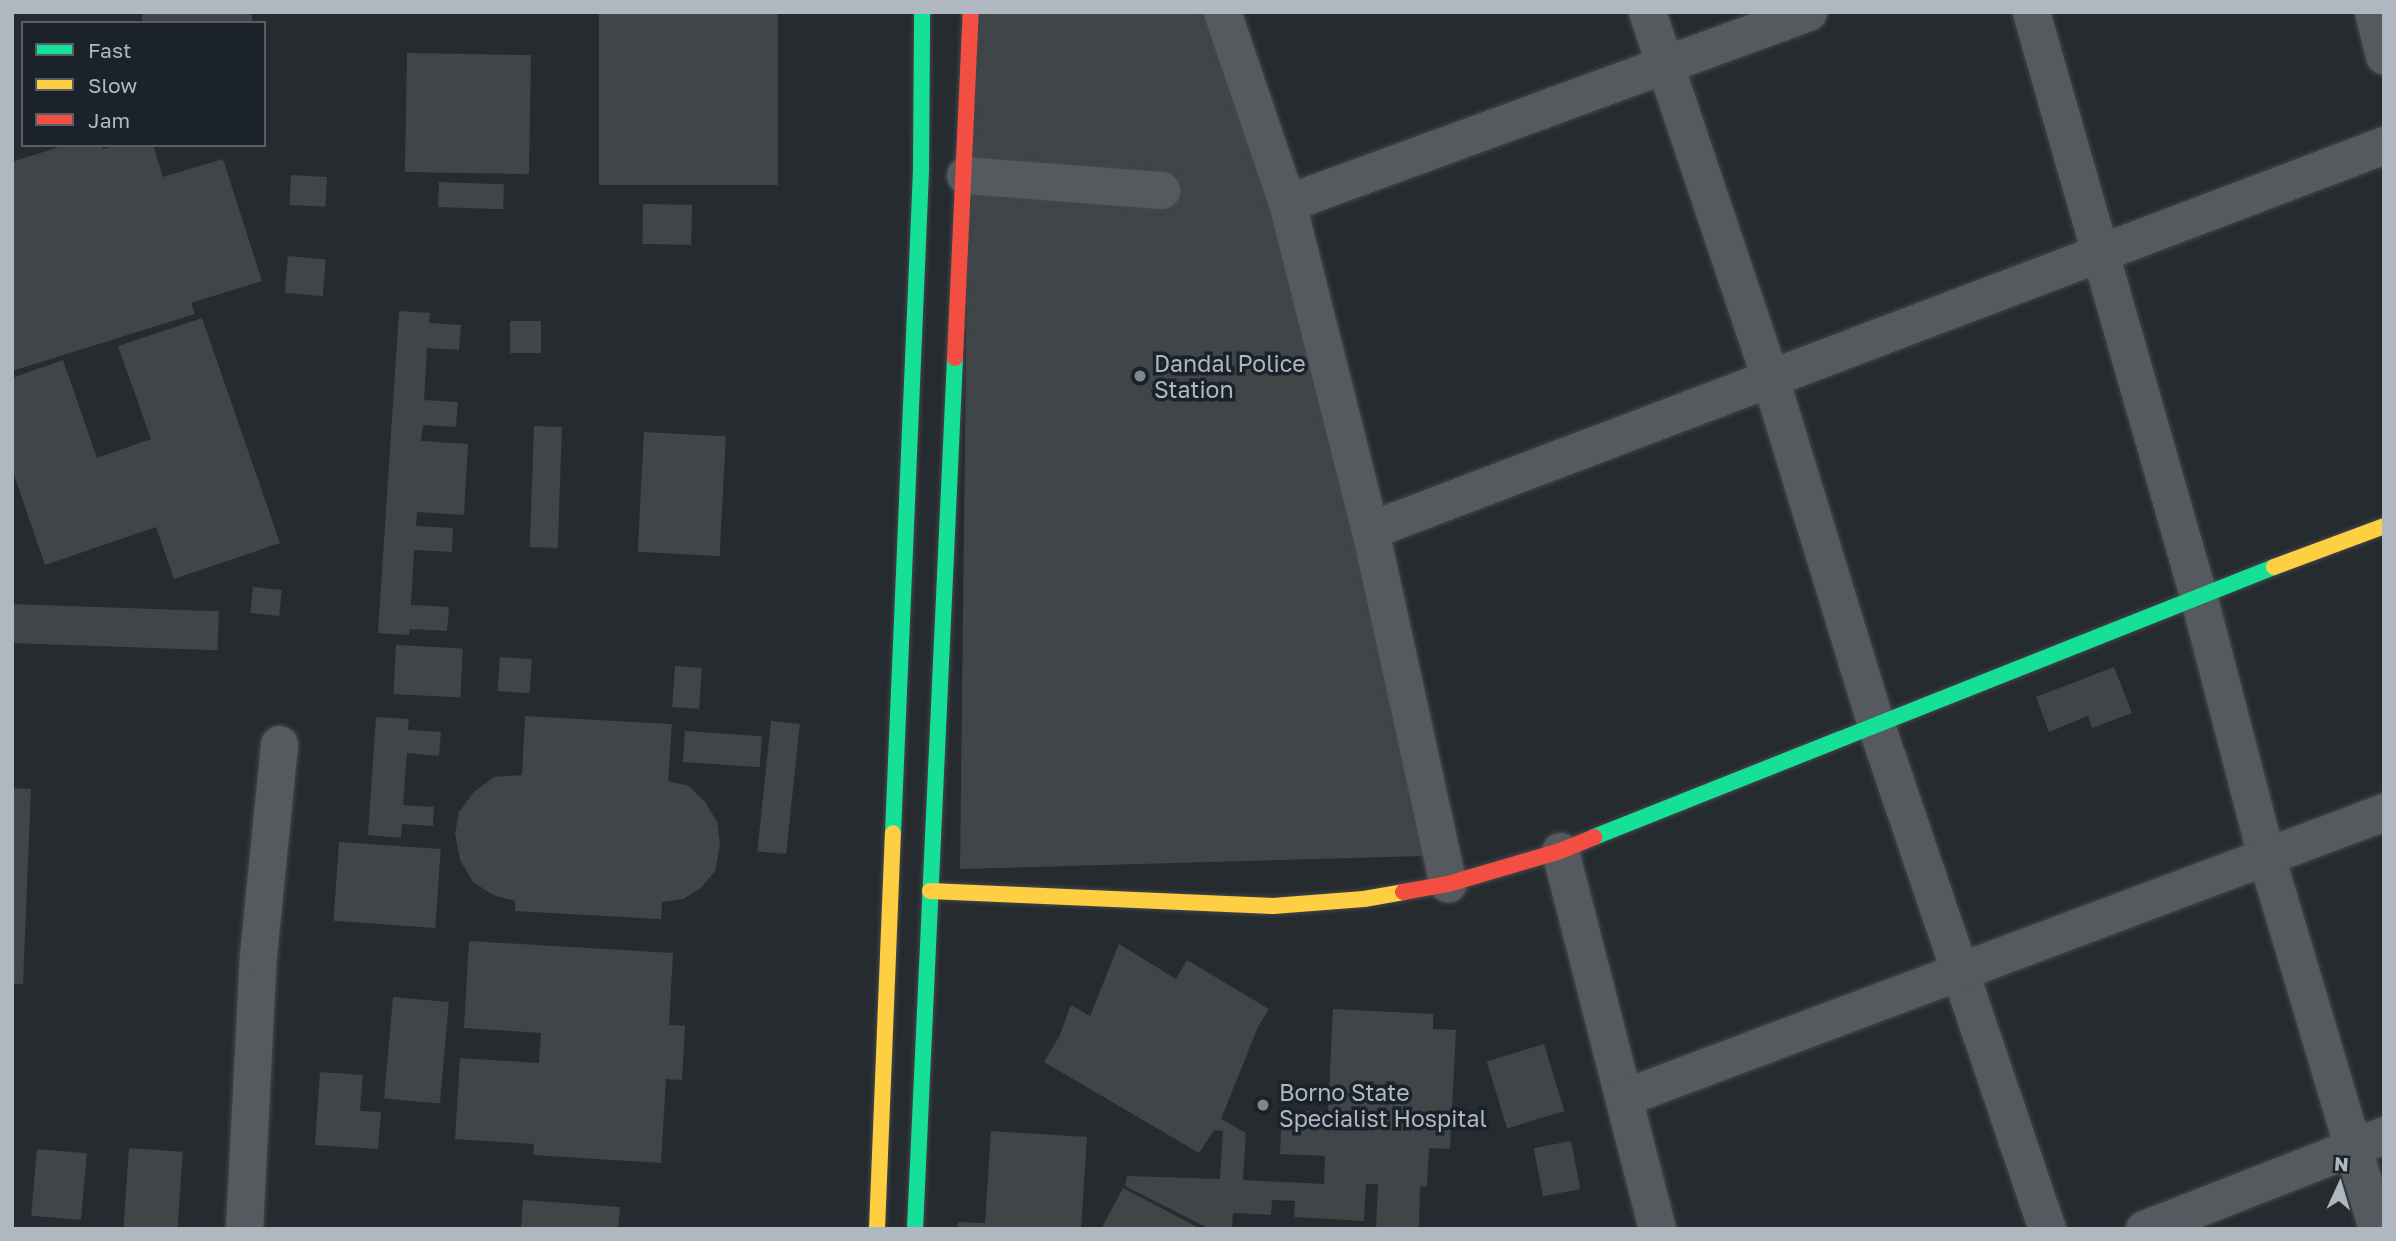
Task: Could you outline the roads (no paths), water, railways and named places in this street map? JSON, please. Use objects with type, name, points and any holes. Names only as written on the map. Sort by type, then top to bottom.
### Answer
[{"type":"main road","points":[[877,1229],[921,170],[922,12]]},
{"type":"main road","points":[[915,1229],[971,12]]},
{"type":"main road","points":[[930,891],[1273,906],[1364,899],[1448,884],[1560,851],[2198,595],[2384,526]]},
{"type":"street","points":[[1222,12],[1287,203],[1370,530],[1448,884]]},
{"type":"street","points":[[1647,12],[1770,378],[1876,725],[2047,1229]]},
{"type":"street","points":[[1287,203],[1808,12]]},
{"type":"street","points":[[2031,12],[2198,595],[2266,856],[2369,1141],[2377,1229]]},
{"type":"street","points":[[2373,12],[2384,56]]},
{"type":"street","points":[[1370,530],[2384,145]]},
{"type":"street","points":[[965,175],[1161,190]]},
{"type":"street","points":[[244,1229],[258,955],[279,744]]},
{"type":"street","points":[[1626,1097],[2384,812]]},
{"type":"street","points":[[1560,851],[1626,1097],[1657,1229]]},
{"type":"street","points":[[2144,1229],[2369,1141]]},
{"type":"place","name":"Dandal Police Station","points":[[1140,376]]},
{"type":"place","name":"Borno State Specialist Hospital","points":[[1263,1105]]}]
